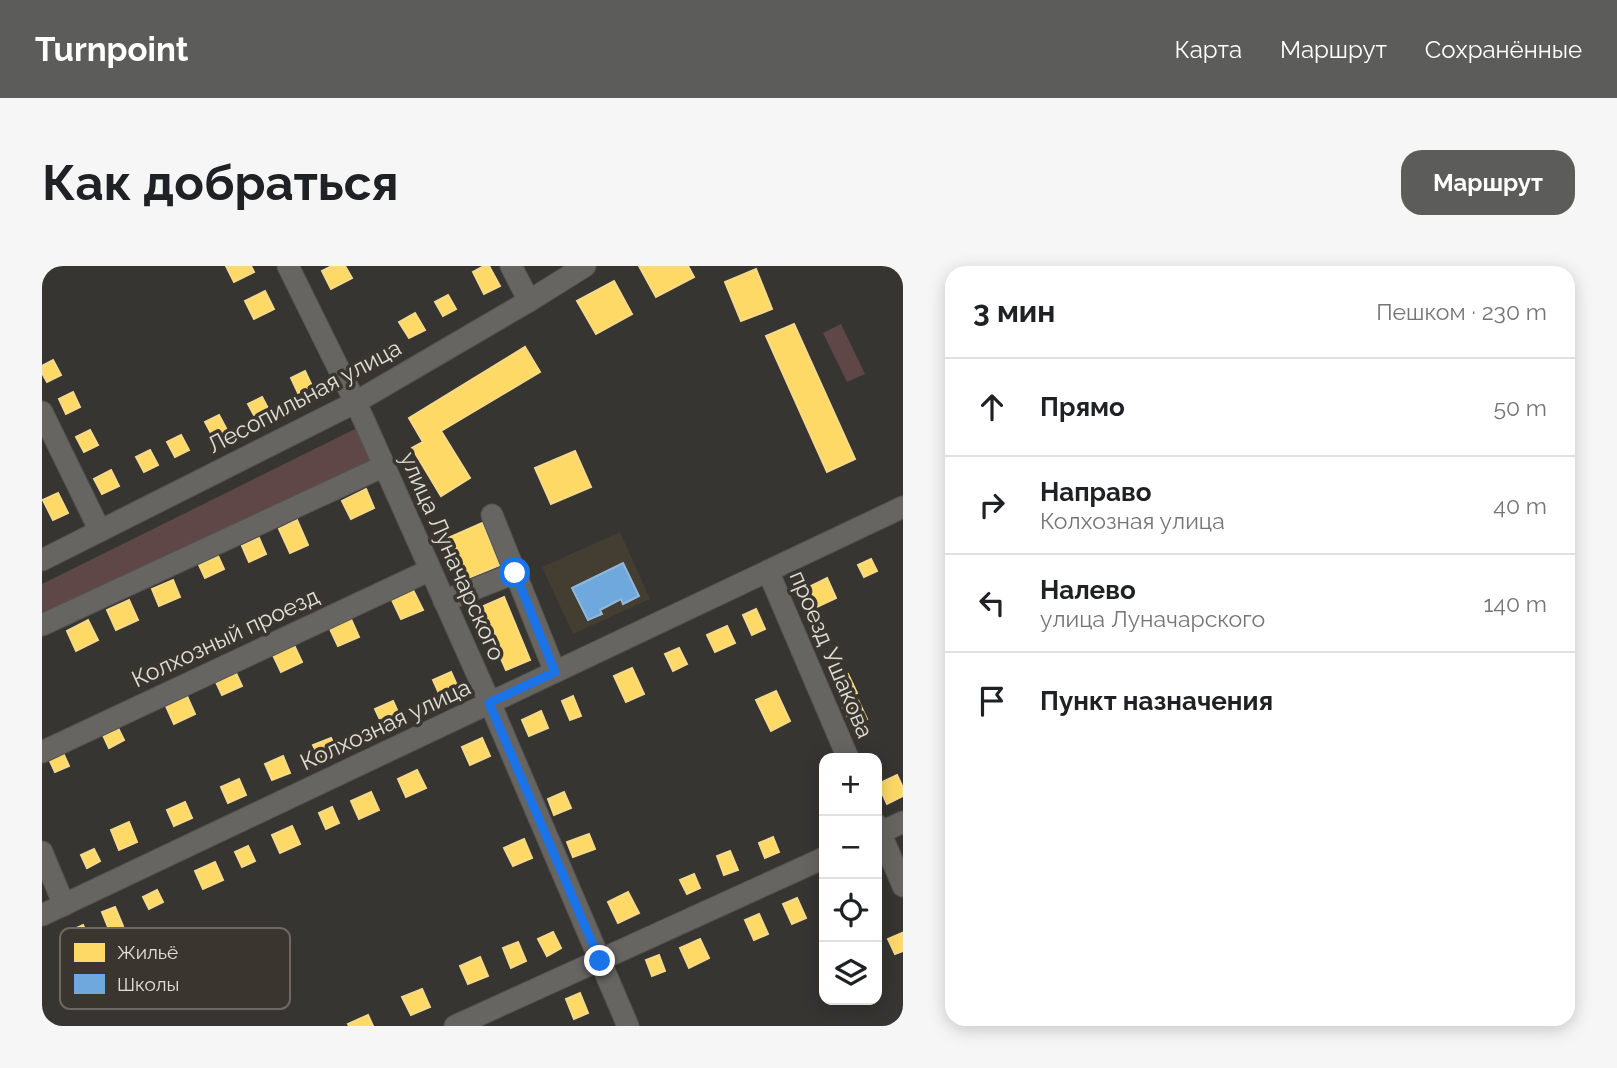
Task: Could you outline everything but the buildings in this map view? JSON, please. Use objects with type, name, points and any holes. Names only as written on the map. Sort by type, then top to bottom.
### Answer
[{"type":"street","name":"улица Луначарского","points":[[288,266],[356,402],[628,1026]]},
{"type":"street","points":[[511,266],[529,301]]},
{"type":"street","name":"Лесопильная улица","points":[[42,560],[356,402],[585,266]]},
{"type":"street","points":[[42,412],[100,531]]},
{"type":"street","points":[[42,625],[384,466]]},
{"type":"street","name":"Колхозная улица","points":[[42,915],[903,507]]},
{"type":"street","points":[[492,516],[555,672]]},
{"type":"street","name":"Колхозный проезд","points":[[42,752],[430,569]]},
{"type":"street","name":"проезд Ушакова","points":[[768,571],[846,753]]},
{"type":"street","points":[[444,601],[515,573]]},
{"type":"street","points":[[882,829],[903,822]]},
{"type":"street","points":[[882,839],[903,886]]},
{"type":"street","points":[[42,852],[64,905]]},
{"type":"street","points":[[455,1026],[819,860]]},
{"type":"shaded area","points":[[841,324],[865,374],[847,382],[823,333]]},
{"type":"shaded area","points":[[357,428],[376,463],[42,619],[42,584]]},
{"type":"shaded area","points":[[620,532],[650,599],[573,634],[542,567]]},
{"type":"route","points":[[515,573],[555,672],[489,703],[600,961]]}]
